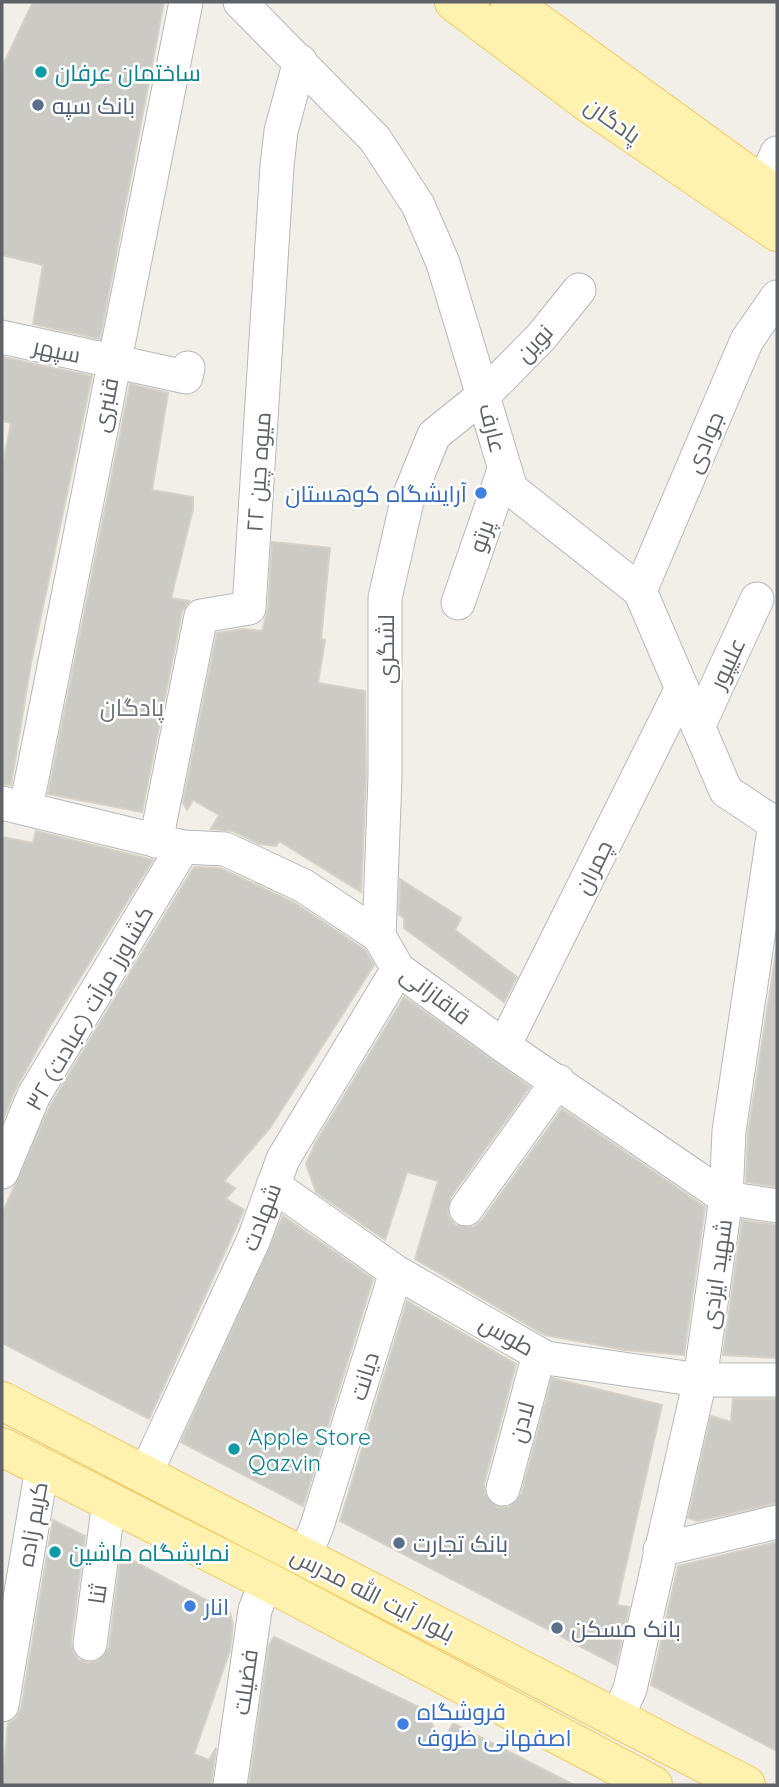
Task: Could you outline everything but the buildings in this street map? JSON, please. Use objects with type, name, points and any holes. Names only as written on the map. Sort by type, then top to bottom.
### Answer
[{"type":"main road","name":"پادگان","points":[[454,2],[591,105],[777,232]]},
{"type":"main road","name":"پادگان","points":[[510,2],[772,178]]},
{"type":"main road","name":"بلوار آیت الله مدرس","points":[[2,1401],[144,1477],[746,1785]]},
{"type":"main road","name":"بلوار آیت الله مدرس","points":[[2,1447],[266,1581],[653,1785]]},
{"type":"main road","points":[[564,1737],[544,1708],[551,1697],[570,1695]]},
{"type":"street","name":"قنبری","points":[[14,806],[113,362],[186,2]]},
{"type":"street","name":"عارف","points":[[240,2],[375,139],[418,205],[443,262],[485,394],[511,489],[640,591],[726,791],[776,824]]},
{"type":"street","name":"۲۲ میوه چین","points":[[169,844],[201,616],[249,608],[277,166],[281,131],[300,61]]},
{"type":"street","name":"نوین","points":[[485,394],[542,336],[579,290]]},
{"type":"street","name":"جوادی","points":[[640,591],[747,340],[777,298]]},
{"type":"street","name":"سپهر","points":[[2,337],[186,377],[188,368]]},
{"type":"street","name":"لشگری","points":[[380,936],[386,777],[385,598],[407,501],[434,435],[485,394]]},
{"type":"street","name":"پرتو","points":[[458,603],[504,470]]},
{"type":"street","name":"علیپور","points":[[698,727],[757,600]]},
{"type":"street","name":"چمران","points":[[504,1046],[682,688]]},
{"type":"street","name":"قاقازانی","points":[[14,806],[169,844],[225,849],[304,886],[380,936],[398,969],[504,1046],[726,1198],[777,1206]]},
{"type":"street","name":"شهید ایزدی","points":[[617,1718],[630,1689],[700,1380],[726,1198],[729,1131],[776,824]]},
{"type":"street","name":"۳۲ کشاورز مرآت (عبادت)","points":[[2,1172],[34,1095],[169,844]]},
{"type":"street","name":"شهادت","points":[[144,1477],[254,1239],[282,1159],[398,969]]},
{"type":"street","points":[[467,1209],[558,1081]]},
{"type":"street","name":"طوس","points":[[274,1185],[396,1272],[546,1358],[700,1380],[777,1380]]},
{"type":"street","name":"دیانت","points":[[304,1558],[317,1526],[396,1272]]},
{"type":"street","name":"لادن","points":[[503,1489],[540,1354]]},
{"type":"street","name":"کریم زاده","points":[[2,1705],[42,1468]]},
{"type":"street","name":"ثنا","points":[[90,1644],[109,1502]]},
{"type":"street","points":[[660,1550],[777,1522]]},
{"type":"street","name":"فضیلت","points":[[230,1785],[255,1610],[266,1581]]},
{"type":"place","name":"ساختمان عرفان","points":[[41,72]]},
{"type":"place","name":"بانک سپه","points":[[38,105]]},
{"type":"place","name":"آرایشگاه کوهستان","points":[[481,493]]},
{"type":"place","name":"Apple Store Qazvin","points":[[234,1449]]},
{"type":"place","name":"بانک تجارت","points":[[399,1543]]},
{"type":"place","name":"نمایشگاه ماشین","points":[[55,1552]]},
{"type":"place","name":"انار","points":[[190,1606]]},
{"type":"place","name":"بانک مسکن","points":[[557,1628]]},
{"type":"place","name":"فروشگاه اصفهانی ظروف","points":[[403,1724]]},
{"type":"district","name":"پادگان","points":[[132,707]]}]
